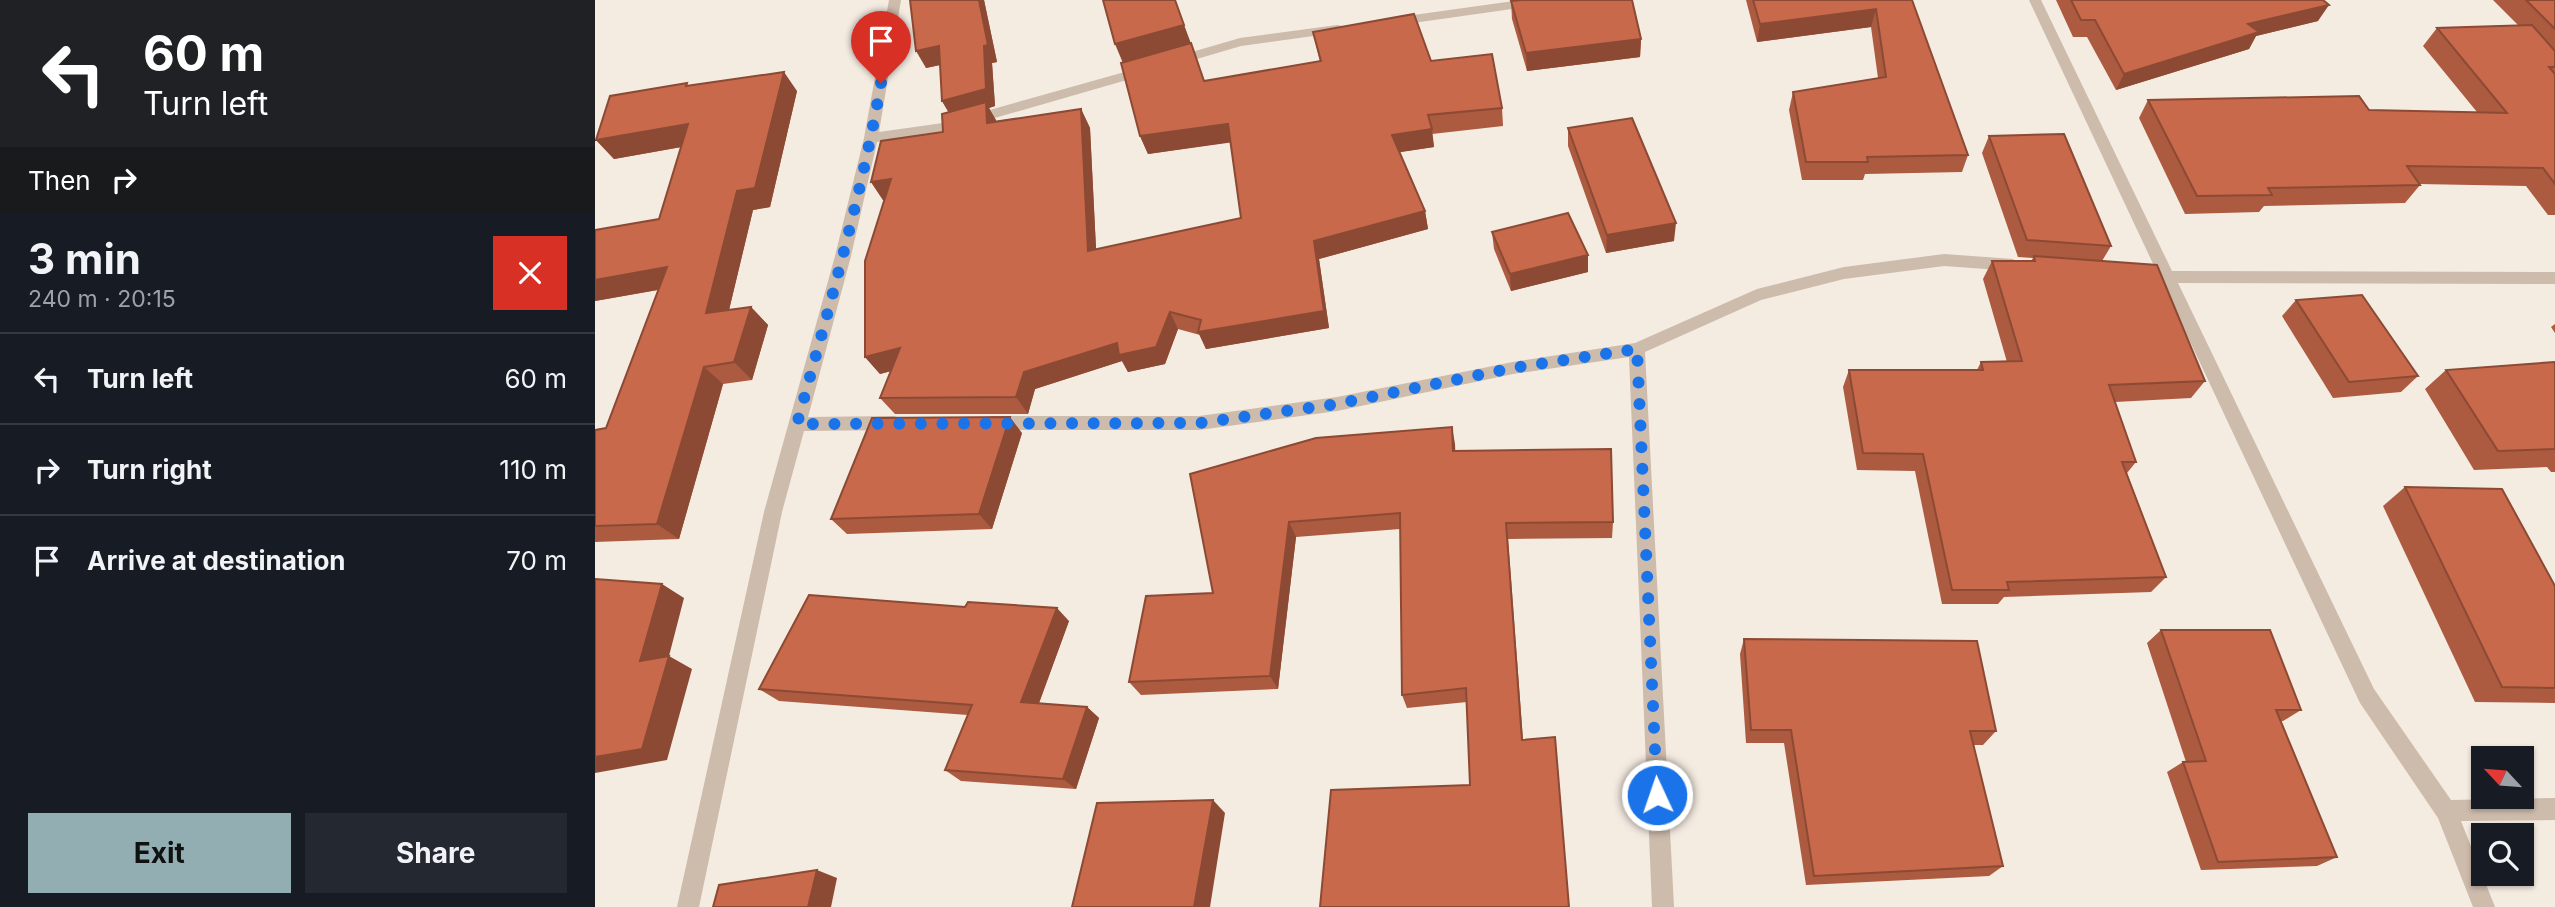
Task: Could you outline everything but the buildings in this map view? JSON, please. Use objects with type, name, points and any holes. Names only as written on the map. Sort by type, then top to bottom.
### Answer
[{"type":"street","points":[[688,907],[773,512],[843,256],[871,138],[895,0]]},
{"type":"street","points":[[1378,24],[1548,0]]},
{"type":"street","points":[[2035,0],[2367,696],[2446,811],[2484,907]]},
{"type":"street","points":[[871,138],[943,128],[1240,42],[1350,28]]},
{"type":"street","points":[[977,423],[1199,423],[1337,404],[1513,368],[1637,349],[1756,295],[1844,273],[1944,260],[2036,267]]},
{"type":"street","points":[[2116,273],[2169,277],[2555,278]]},
{"type":"street","points":[[1637,349],[1663,907]]},
{"type":"street","points":[[797,424],[908,424]]},
{"type":"street","points":[[2446,811],[2555,809]]},
{"type":"route","points":[[881,83],[843,256],[797,424],[1199,423],[1337,404],[1513,368],[1637,349],[1657,795]]}]
